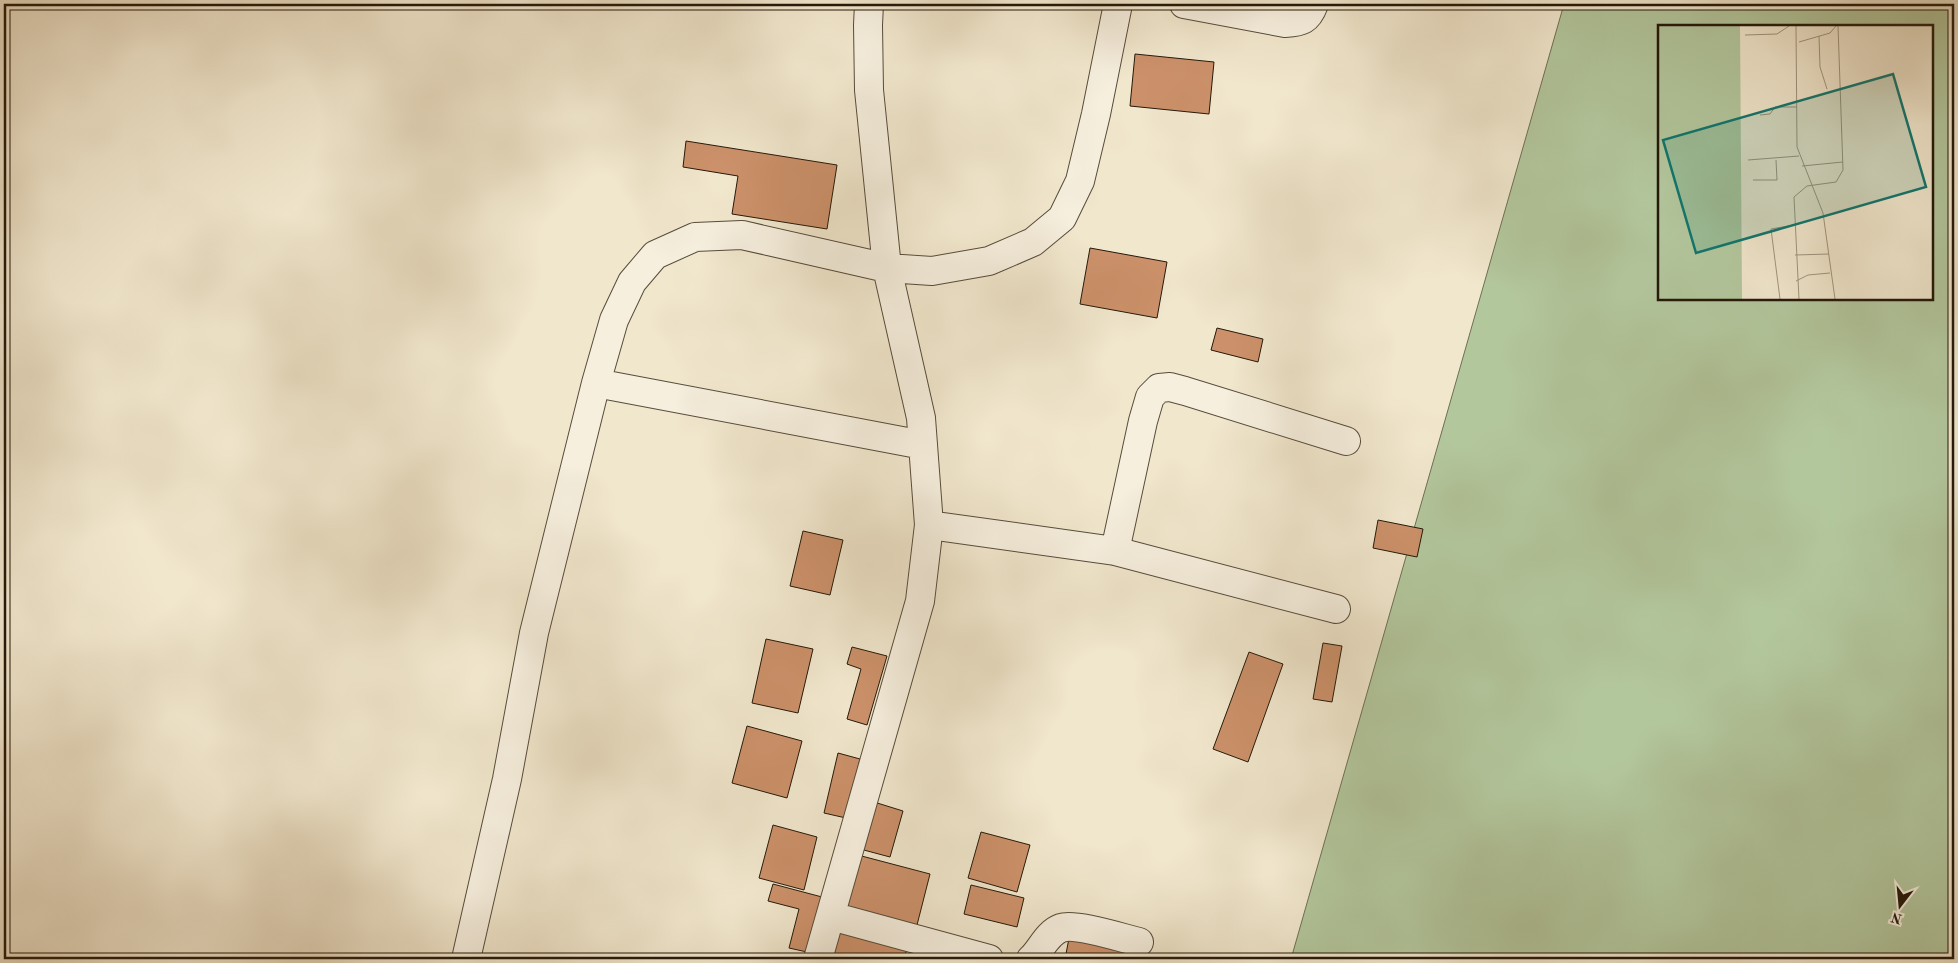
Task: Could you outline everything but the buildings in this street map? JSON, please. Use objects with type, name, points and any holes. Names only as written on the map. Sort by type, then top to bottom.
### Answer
[{"type":"street","points":[[818,959],[920,601],[929,525],[921,418],[887,268],[869,90],[869,4]]},
{"type":"street","points":[[466,959],[507,779],[534,633],[596,383],[614,320],[632,282],[655,255],[695,237],[742,235],[887,268],[932,272],[989,261],[1033,242],[1062,218],[1080,181],[1096,114],[1118,4]]},
{"type":"street","points":[[1184,4],[1285,23],[1299,22],[1310,16],[1314,4]]},
{"type":"street","points":[[596,383],[923,445]]},
{"type":"street","points":[[1115,551],[1150,397],[1158,388],[1170,387],[1185,391],[1346,441]]},
{"type":"street","points":[[929,525],[1115,551],[1336,610]]},
{"type":"street","points":[[831,916],[989,959]]},
{"type":"street","points":[[1031,959],[1048,937],[1060,928],[1073,927],[1139,942]]},
{"type":"green space","points":[[1564,4],[1954,4],[1954,959],[1291,959]]}]
